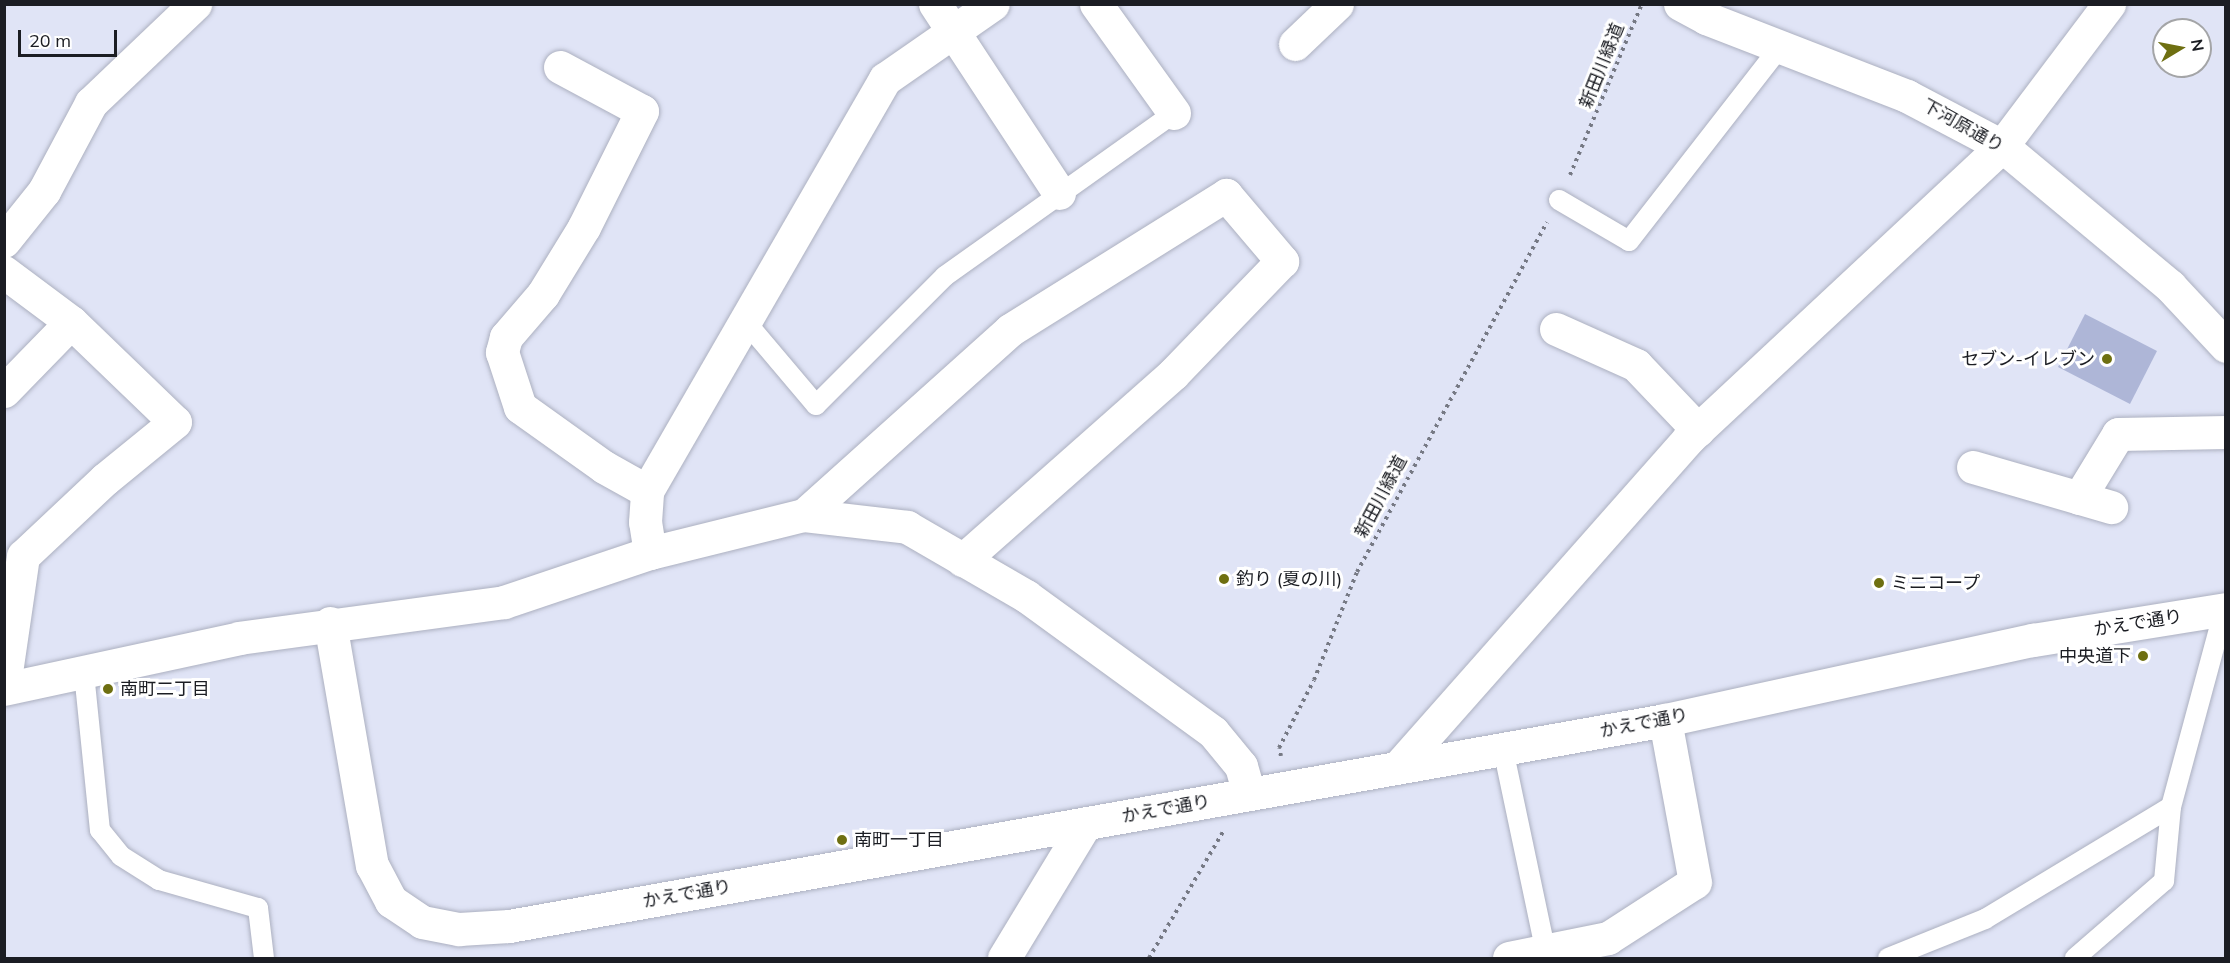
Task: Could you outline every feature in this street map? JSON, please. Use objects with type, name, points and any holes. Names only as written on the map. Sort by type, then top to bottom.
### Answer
[{"type":"street","points":[[4,241],[44,191],[91,103],[195,4]]},
{"type":"street","points":[[935,4],[1059,193]]},
{"type":"street","points":[[650,553],[645,522],[646,491],[885,79],[993,4]]},
{"type":"street","points":[[1096,4],[1174,113]]},
{"type":"street","points":[[1296,44],[1337,4]]},
{"type":"street","name":"下河原通り","points":[[1680,4],[1780,47],[1907,96],[2002,146],[2170,286],[2226,346]]},
{"type":"street","points":[[1398,767],[1698,430],[2002,146],[2109,4]]},
{"type":"street","points":[[560,68],[642,111],[584,227],[543,294],[506,337],[502,352],[520,407],[604,467],[646,491]]},
{"type":"street","points":[[804,514],[1010,330],[1227,195],[1282,261],[1173,374],[963,560]]},
{"type":"street","points":[[4,272],[70,322],[175,423],[105,479],[23,556],[4,687],[84,673],[239,638],[330,623],[504,602],[650,553],[804,514],[907,527],[1026,596],[1213,732],[1241,766],[1249,794]]},
{"type":"street","points":[[4,392],[70,322]]},
{"type":"street","points":[[1556,329],[1636,365],[1698,430]]},
{"type":"street","points":[[2079,498],[2118,434],[2226,432]]},
{"type":"street","points":[[1973,467],[2111,507]]},
{"type":"street","name":"かえで通り","points":[[330,623],[372,865],[392,901],[422,922],[459,929],[509,926],[1665,720],[2033,640],[2225,609]]},
{"type":"street","points":[[1509,958],[1546,955],[1608,938],[1695,882],[1665,720]]},
{"type":"street","points":[[1004,958],[1085,824]]},
{"type":"lane","points":[[1559,200],[1629,241],[1780,47]]},
{"type":"lane","points":[[745,321],[816,405],[945,276],[1174,113]]},
{"type":"lane","points":[[2074,958],[2164,881],[2171,807],[2225,609]]},
{"type":"lane","points":[[84,673],[100,830],[121,856],[159,880],[258,908],[264,958]]},
{"type":"lane","points":[[1503,749],[1546,955]]},
{"type":"lane","points":[[1888,958],[1985,919],[2171,807]]},
{"type":"path","name":"新田川緑道","points":[[1288,787],[1279,748],[1314,680],[1357,572],[1559,200],[1642,4]]},
{"type":"path","points":[[1149,958],[1225,830]]},
{"type":"building","name":"セブン-イレブン","points":[[2085,314],[2157,351],[2130,404],[2058,367]]},
{"type":"place","name":"セブン-イレブン","points":[[2107,359]]},
{"type":"place","name":"釣り (夏の川)","points":[[1224,579]]},
{"type":"place","name":"ミニコープ","points":[[1879,583]]},
{"type":"place","name":"中央道下","points":[[2143,656]]},
{"type":"place","name":"南町二丁目","points":[[108,689]]},
{"type":"place","name":"南町一丁目","points":[[842,840]]}]
